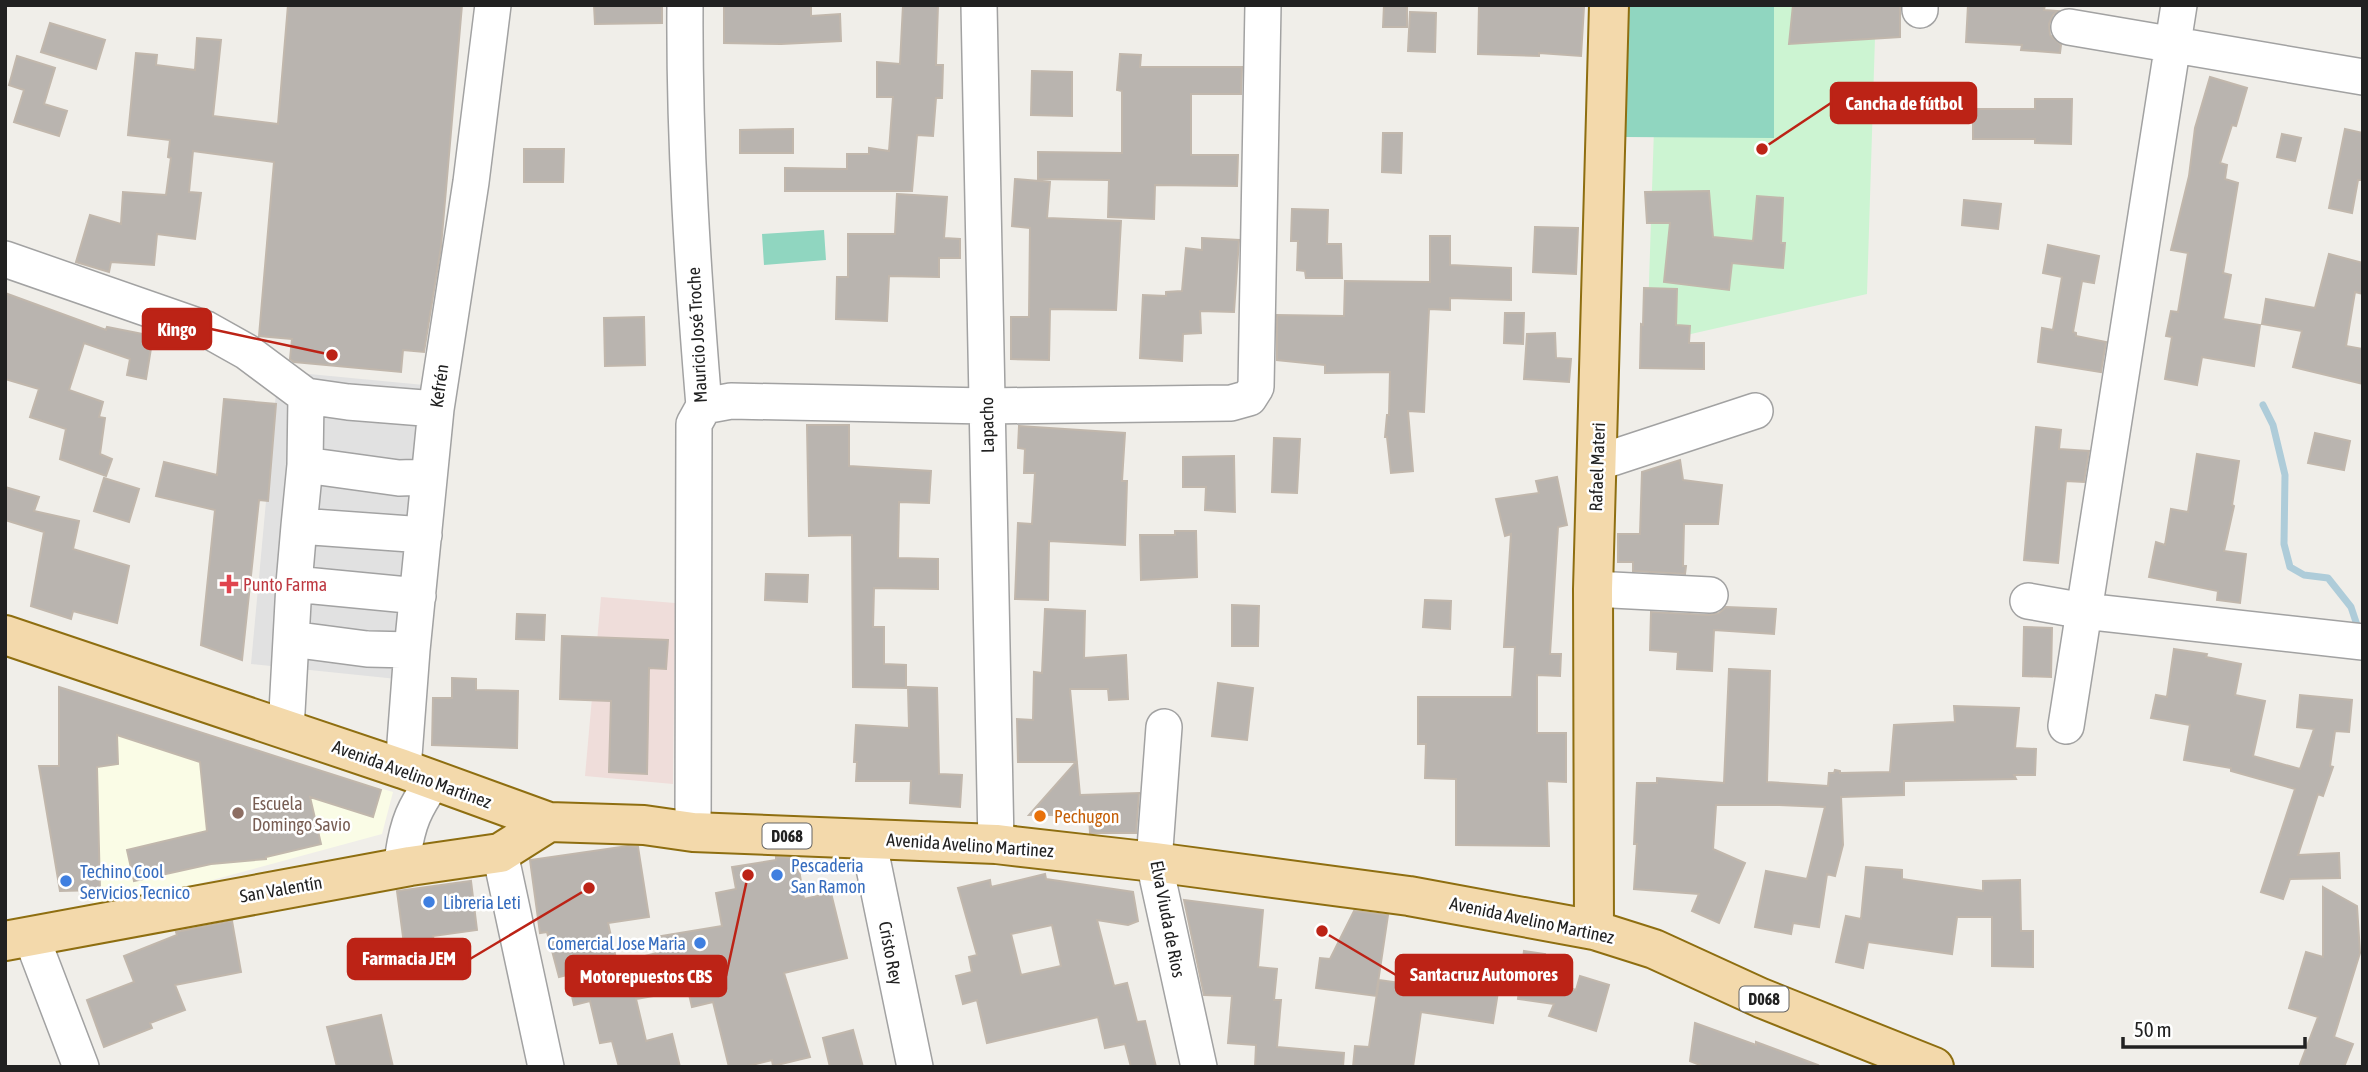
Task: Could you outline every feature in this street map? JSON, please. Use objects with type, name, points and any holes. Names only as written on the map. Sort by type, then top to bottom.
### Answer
[{"type":"main road","name":"Rafael Materi","points":[[1594,930],[1593,589],[1609,5]]},
{"type":"main road","name":"Avenida Avelino Martinez","points":[[5,635],[549,822],[644,825],[693,832],[996,844],[1409,896],[1594,930],[1654,949],[1761,998],[1934,1067]]},
{"type":"main road","name":"San Valentín","points":[[18,939],[410,866],[500,853],[549,822]]},
{"type":"street","name":"Kefrén","points":[[418,775],[412,650],[436,409],[471,182],[493,5]]},
{"type":"street","name":"Mauricio José Troche","points":[[685,5],[684,98],[704,406],[694,424],[693,832]]},
{"type":"street","name":"Lapacho","points":[[979,5],[996,844]]},
{"type":"street","points":[[704,406],[731,401],[987,406],[1231,403],[1249,398],[1256,387],[1263,5]]},
{"type":"street","points":[[2066,726],[2179,5]]},
{"type":"street","points":[[2069,27],[2363,77]]},
{"type":"street","points":[[5,259],[206,329],[247,352],[306,396],[436,409]]},
{"type":"street","points":[[286,730],[294,584],[305,465],[306,396]]},
{"type":"street","points":[[1597,463],[1755,411]]},
{"type":"street","points":[[305,465],[399,478],[429,477]]},
{"type":"street","points":[[299,526],[424,535]]},
{"type":"street","points":[[294,584],[418,596]]},
{"type":"street","points":[[1593,589],[1710,595]]},
{"type":"street","points":[[2028,601],[2084,611],[2363,642]]},
{"type":"street","points":[[291,639],[367,649],[412,650]]},
{"type":"street","name":"Elva Viuda de Rios","points":[[1164,727],[1154,862],[1199,1067]]},
{"type":"street","points":[[410,866],[403,855],[407,826],[417,804],[418,775]]},
{"type":"street","name":"Cristo Rey","points":[[868,839],[915,1067]]},
{"type":"street","points":[[500,853],[546,1067]]},
{"type":"street","points":[[18,939],[81,1067]]},
{"type":"shaded area","points":[[278,371],[424,385],[397,679],[251,664]]},
{"type":"shaded area","points":[[601,597],[675,603],[673,784],[585,776]]},
{"type":"shaded area","name":"Escuela Domingo Savio","points":[[91,703],[393,792],[382,834],[94,912],[88,843]]},
{"type":"green space","points":[[1626,5],[1774,5],[1774,138],[1626,137]]},
{"type":"green space","points":[[1658,5],[1876,5],[1867,294],[1647,344]]},
{"type":"green space","points":[[824,230],[826,260],[764,265],[762,234]]},
{"type":"building","points":[[288,5],[462,5],[441,247],[424,352],[403,350],[401,372],[294,362],[290,359],[292,339],[259,336],[274,162],[193,151],[189,192],[201,193],[195,239],[157,234],[154,265],[111,262],[109,272],[76,262],[90,215],[121,224],[123,192],[166,195],[171,158],[168,157],[170,140],[128,135],[136,53],[157,55],[156,65],[195,70],[197,38],[221,40],[213,116],[278,124]]},
{"type":"building","points":[[594,5],[662,5],[662,23],[595,24]]},
{"type":"building","points":[[724,5],[811,5],[811,16],[840,14],[841,41],[724,43]]},
{"type":"building","points":[[903,5],[938,5],[936,65],[943,65],[942,98],[936,98],[933,136],[917,135],[912,191],[785,191],[785,168],[847,169],[847,154],[869,154],[869,148],[889,151],[893,97],[877,97],[877,62],[900,64]]},
{"type":"building","points":[[1384,5],[1407,5],[1407,27],[1383,27]]},
{"type":"building","points":[[1479,5],[1584,7],[1581,56],[1539,53],[1539,56],[1478,54]]},
{"type":"building","points":[[1793,5],[1900,5],[1900,37],[1789,44]]},
{"type":"building","points":[[1968,5],[2045,5],[2044,10],[2058,11],[2049,24],[2050,35],[2061,45],[2060,53],[2021,50],[2022,45],[1966,42]]},
{"type":"building","points":[[1410,12],[1436,13],[1435,52],[1408,51]]},
{"type":"building","points":[[50,23],[105,40],[96,69],[41,52]]},
{"type":"building","points":[[1120,54],[1141,55],[1140,67],[1242,67],[1241,94],[1191,94],[1191,155],[1238,155],[1237,186],[1155,185],[1154,219],[1108,217],[1109,180],[1038,179],[1038,152],[1122,153],[1122,91],[1117,90]]},
{"type":"building","points":[[17,56],[55,68],[44,104],[67,111],[59,136],[14,122],[24,90],[9,85]]},
{"type":"building","points":[[1032,71],[1072,72],[1072,116],[1031,115]]},
{"type":"building","points":[[2210,77],[2247,88],[2236,126],[2232,125],[2220,163],[2227,165],[2225,179],[2238,183],[2223,273],[2231,275],[2223,319],[2260,325],[2254,366],[2202,357],[2197,385],[2165,379],[2172,337],[2166,336],[2171,311],[2178,312],[2188,253],[2171,250],[2189,176],[2195,128]]},
{"type":"building","points":[[2035,99],[2072,99],[2071,144],[2035,143],[2035,139],[1973,139],[1973,109],[2035,109]]},
{"type":"building","points":[[793,129],[793,153],[740,153],[740,130]]},
{"type":"building","points":[[2345,129],[2363,133],[2363,180],[2358,180],[2352,213],[2329,208]]},
{"type":"building","points":[[1383,133],[1402,133],[1401,173],[1382,172]]},
{"type":"building","points":[[2282,134],[2301,138],[2295,161],[2277,157]]},
{"type":"building","points":[[524,149],[564,149],[563,182],[524,182]]},
{"type":"building","points":[[1015,179],[1050,182],[1047,218],[1121,221],[1116,310],[1050,309],[1049,360],[1011,359],[1011,317],[1029,317],[1030,228],[1012,226]]},
{"type":"building","points":[[1709,191],[1713,237],[1753,241],[1757,196],[1783,198],[1783,268],[1732,263],[1729,290],[1664,282],[1670,223],[1647,223],[1645,192]]},
{"type":"building","points":[[897,194],[947,197],[944,238],[960,239],[960,258],[939,258],[939,277],[889,276],[887,321],[836,319],[837,277],[848,277],[848,234],[895,234]]},
{"type":"building","points":[[1964,200],[2001,204],[1998,229],[1962,225]]},
{"type":"building","points":[[1292,209],[1328,210],[1327,244],[1341,244],[1342,278],[1306,278],[1305,271],[1297,270],[1298,241],[1291,241]]},
{"type":"building","points":[[1535,227],[1578,228],[1576,274],[1533,272]]},
{"type":"building","points":[[1430,236],[1450,236],[1450,265],[1511,268],[1511,300],[1450,298],[1450,310],[1429,309],[1424,412],[1408,411],[1413,471],[1391,473],[1385,437],[1389,415],[1390,372],[1325,373],[1325,365],[1277,360],[1277,315],[1344,316],[1345,281],[1430,282]]},
{"type":"building","points":[[1202,238],[1239,240],[1234,312],[1200,311],[1201,333],[1183,334],[1182,361],[1140,358],[1143,295],[1166,296],[1166,292],[1182,291],[1186,248],[1202,250]]},
{"type":"building","points":[[2048,245],[2099,256],[2094,283],[2082,281],[2073,332],[2076,336],[2106,342],[2101,372],[2038,362],[2042,328],[2053,330],[2062,277],[2043,273]]},
{"type":"building","points":[[2329,254],[2363,263],[2363,294],[2355,292],[2346,346],[2363,349],[2363,384],[2293,367],[2302,331],[2262,324],[2266,299],[2315,308]]},
{"type":"building","points":[[1644,288],[1677,289],[1676,325],[1690,326],[1689,343],[1704,343],[1704,369],[1640,368]]},
{"type":"building","points":[[5,293],[106,330],[107,327],[153,336],[146,379],[127,375],[130,359],[84,343],[69,390],[103,402],[99,417],[105,418],[100,454],[112,459],[106,476],[60,459],[66,429],[30,417],[39,389],[5,379]]},
{"type":"building","points":[[1505,313],[1524,313],[1523,344],[1504,343]]},
{"type":"building","points":[[644,317],[645,365],[605,366],[604,318]]},
{"type":"building","points":[[1555,333],[1556,358],[1571,359],[1569,382],[1524,379],[1527,334]]},
{"type":"building","points":[[224,399],[276,404],[268,501],[259,500],[242,660],[201,645],[215,510],[156,496],[164,462],[217,475]]},
{"type":"building","points":[[807,425],[849,425],[849,466],[931,471],[929,503],[899,502],[898,558],[938,559],[938,589],[874,588],[873,627],[884,627],[884,664],[906,665],[906,688],[853,687],[852,535],[809,536]]},
{"type":"building","points":[[1019,426],[1125,433],[1122,481],[1127,481],[1125,545],[1049,541],[1048,600],[1015,599],[1018,523],[1032,524],[1035,473],[1024,473],[1025,449],[1018,448]]},
{"type":"building","points":[[2036,427],[2061,430],[2059,449],[2089,451],[2084,482],[2066,481],[2058,563],[2024,560]]},
{"type":"building","points":[[2315,433],[2350,441],[2344,470],[2308,463]]},
{"type":"building","points":[[1274,438],[1300,439],[1297,493],[1272,492]]},
{"type":"building","points":[[2197,454],[2239,461],[2234,506],[2224,551],[2246,554],[2240,603],[2217,600],[2218,591],[2149,577],[2156,542],[2165,545],[2171,509],[2188,512]]},
{"type":"building","points":[[1234,456],[1235,512],[1205,510],[1206,487],[1183,487],[1183,457]]},
{"type":"building","points":[[1680,460],[1683,480],[1722,485],[1718,524],[1684,524],[1685,574],[1633,571],[1633,562],[1618,562],[1618,534],[1640,534],[1642,472]]},
{"type":"building","points":[[1557,477],[1567,525],[1558,527],[1550,654],[1561,654],[1560,676],[1537,675],[1537,733],[1566,733],[1566,782],[1547,781],[1549,846],[1456,845],[1456,779],[1425,778],[1426,744],[1418,744],[1418,697],[1512,697],[1515,647],[1504,647],[1511,534],[1505,536],[1496,499],[1539,493],[1536,481]]},
{"type":"building","points":[[104,478],[139,489],[129,522],[94,511]]},
{"type":"building","points":[[5,487],[39,497],[34,511],[79,521],[73,549],[129,566],[117,623],[73,611],[71,619],[31,606],[44,532],[5,520]]},
{"type":"building","points":[[1175,531],[1196,531],[1197,577],[1141,580],[1140,535],[1175,535]]},
{"type":"building","points":[[766,574],[808,575],[807,602],[765,600]]},
{"type":"building","points":[[1425,600],[1451,601],[1450,629],[1423,627]]},
{"type":"building","points":[[1232,605],[1259,606],[1258,646],[1232,646]]},
{"type":"building","points":[[1726,607],[1776,609],[1774,634],[1714,630],[1712,671],[1677,669],[1678,652],[1650,650],[1651,612],[1709,615],[1719,613]]},
{"type":"building","points":[[1045,609],[1085,611],[1084,658],[1126,655],[1128,699],[1109,700],[1108,689],[1070,689],[1080,795],[1139,793],[1136,833],[1090,833],[1089,815],[1029,815],[1076,762],[1018,762],[1017,719],[1033,720],[1034,672],[1042,673]]},
{"type":"building","points":[[517,614],[545,615],[544,640],[516,639]]},
{"type":"building","points":[[2024,627],[2052,628],[2051,677],[2023,676]]},
{"type":"building","points":[[562,636],[668,640],[666,669],[649,668],[647,774],[609,772],[611,701],[560,699]]},
{"type":"building","points":[[2174,649],[2207,654],[2206,657],[2241,664],[2235,695],[2265,701],[2253,756],[2300,769],[2314,729],[2297,727],[2300,695],[2352,700],[2349,732],[2335,731],[2330,766],[2333,767],[2323,796],[2318,794],[2298,855],[2339,853],[2340,878],[2290,879],[2283,899],[2261,892],[2295,789],[2231,771],[2231,768],[2184,760],[2190,725],[2151,718],[2156,695],[2167,697]]},
{"type":"building","points":[[1729,669],[1770,671],[1767,782],[1828,786],[1829,773],[1834,773],[1835,770],[1840,773],[1890,772],[1894,725],[1955,722],[1954,706],[2019,708],[2015,748],[2036,749],[2035,775],[2014,775],[2016,779],[1904,781],[1904,795],[1841,797],[1843,845],[1835,876],[1827,874],[1819,927],[1793,923],[1791,934],[1755,927],[1766,871],[1807,879],[1825,807],[1716,805],[1713,849],[1745,863],[1719,923],[1692,911],[1699,894],[1634,889],[1637,844],[1634,844],[1637,783],[1657,783],[1657,778],[1724,783]]},
{"type":"building","points":[[452,678],[476,679],[476,690],[518,691],[517,748],[432,745],[433,698],[452,698]]},
{"type":"building","points":[[1218,683],[1253,688],[1247,740],[1212,736]]},
{"type":"building","points":[[59,687],[381,790],[373,817],[310,797],[321,844],[266,859],[211,864],[134,881],[127,850],[207,831],[200,762],[117,735],[118,764],[97,767],[100,890],[60,891],[39,766],[59,766]]},
{"type":"building","points":[[908,687],[937,688],[939,774],[962,775],[960,807],[910,803],[911,781],[856,781],[856,725],[909,728]]},
{"type":"building","points":[[628,846],[638,847],[649,917],[608,923],[617,963],[657,953],[655,937],[722,926],[716,893],[736,889],[732,867],[776,860],[776,857],[797,858],[804,899],[831,893],[847,958],[784,973],[810,1057],[773,1066],[772,1060],[744,1067],[729,1067],[713,1002],[692,1007],[688,990],[636,999],[646,1041],[672,1034],[680,1067],[619,1067],[612,1041],[600,1043],[590,1001],[574,1005],[567,975],[559,977],[547,932],[540,933],[530,860]]},
{"type":"building","points":[[1866,867],[1902,870],[1902,879],[1983,891],[1983,881],[2020,880],[2021,931],[2033,931],[2033,967],[1992,966],[1992,917],[1957,917],[1952,954],[1868,942],[1863,968],[1836,962],[1846,916],[1861,919]]},
{"type":"building","points":[[1045,874],[1046,879],[1133,892],[1138,921],[1128,925],[1097,920],[1114,986],[1127,983],[1137,1022],[1145,1021],[1156,1067],[1131,1067],[1125,1044],[1105,1048],[1098,1017],[987,1043],[977,1000],[963,1004],[956,976],[972,972],[969,957],[977,955],[958,888],[990,880],[991,887]],"holes":[[[1052,925],[1061,966],[1021,975],[1011,934]]]},
{"type":"building","points":[[471,881],[477,930],[433,936],[437,963],[407,967],[397,891]]},
{"type":"building","points":[[2323,887],[2357,906],[2360,953],[2334,1037],[2353,1044],[2344,1067],[2299,1067],[2318,1017],[2289,1008],[2306,952],[2323,957]]},
{"type":"building","points":[[1184,900],[1263,910],[1258,967],[1277,969],[1274,1000],[1281,1000],[1277,1047],[1344,1053],[1343,1067],[1255,1067],[1256,1045],[1228,1043],[1232,996],[1204,995]]},
{"type":"building","points":[[1354,911],[1388,915],[1376,996],[1316,988],[1320,958],[1330,959]]},
{"type":"building","points":[[232,921],[241,972],[175,985],[185,1010],[150,1023],[152,1028],[104,1047],[87,1000],[134,982],[124,956],[177,935],[176,932]]},
{"type":"building","points":[[1524,951],[1545,954],[1542,980],[1576,990],[1580,976],[1609,985],[1596,1031],[1549,1016],[1554,1004],[1518,999]]},
{"type":"building","points":[[1379,980],[1449,990],[1450,985],[1498,992],[1493,1023],[1421,1012],[1413,1067],[1353,1067],[1355,1046],[1369,1047]]},
{"type":"building","points":[[381,1015],[393,1067],[337,1067],[327,1027]]},
{"type":"building","points":[[1695,1023],[1818,1065],[1705,1067],[1690,1061]]},
{"type":"building","points":[[853,1030],[863,1067],[830,1067],[823,1038]]},
{"type":"waterway","points":[[2263,405],[2273,425],[2285,475],[2284,544],[2290,567],[2304,575],[2328,578],[2351,607],[2357,625]]},
{"type":"place","name":"Cancha de fútbol","points":[[1762,149]]},
{"type":"place","name":"Kingo","points":[[332,355]]},
{"type":"place","name":"Punto Farma","points":[[229,584]]},
{"type":"place","name":"Escuela Domingo Savio","points":[[238,813]]},
{"type":"place","name":"Pechugon","points":[[1040,816]]},
{"type":"place","name":"Motorepuestos CBS","points":[[748,875]]},
{"type":"place","name":"Pescaderia San Ramon","points":[[777,875]]},
{"type":"place","name":"Techino Cool Servicios Tecnico","points":[[66,881]]},
{"type":"place","name":"Farmacia JEM","points":[[589,888]]},
{"type":"place","name":"Libreria Leti","points":[[429,902]]},
{"type":"place","name":"Santacruz Automores","points":[[1322,931]]},
{"type":"place","name":"Comercial Jose Maria","points":[[700,943]]}]
